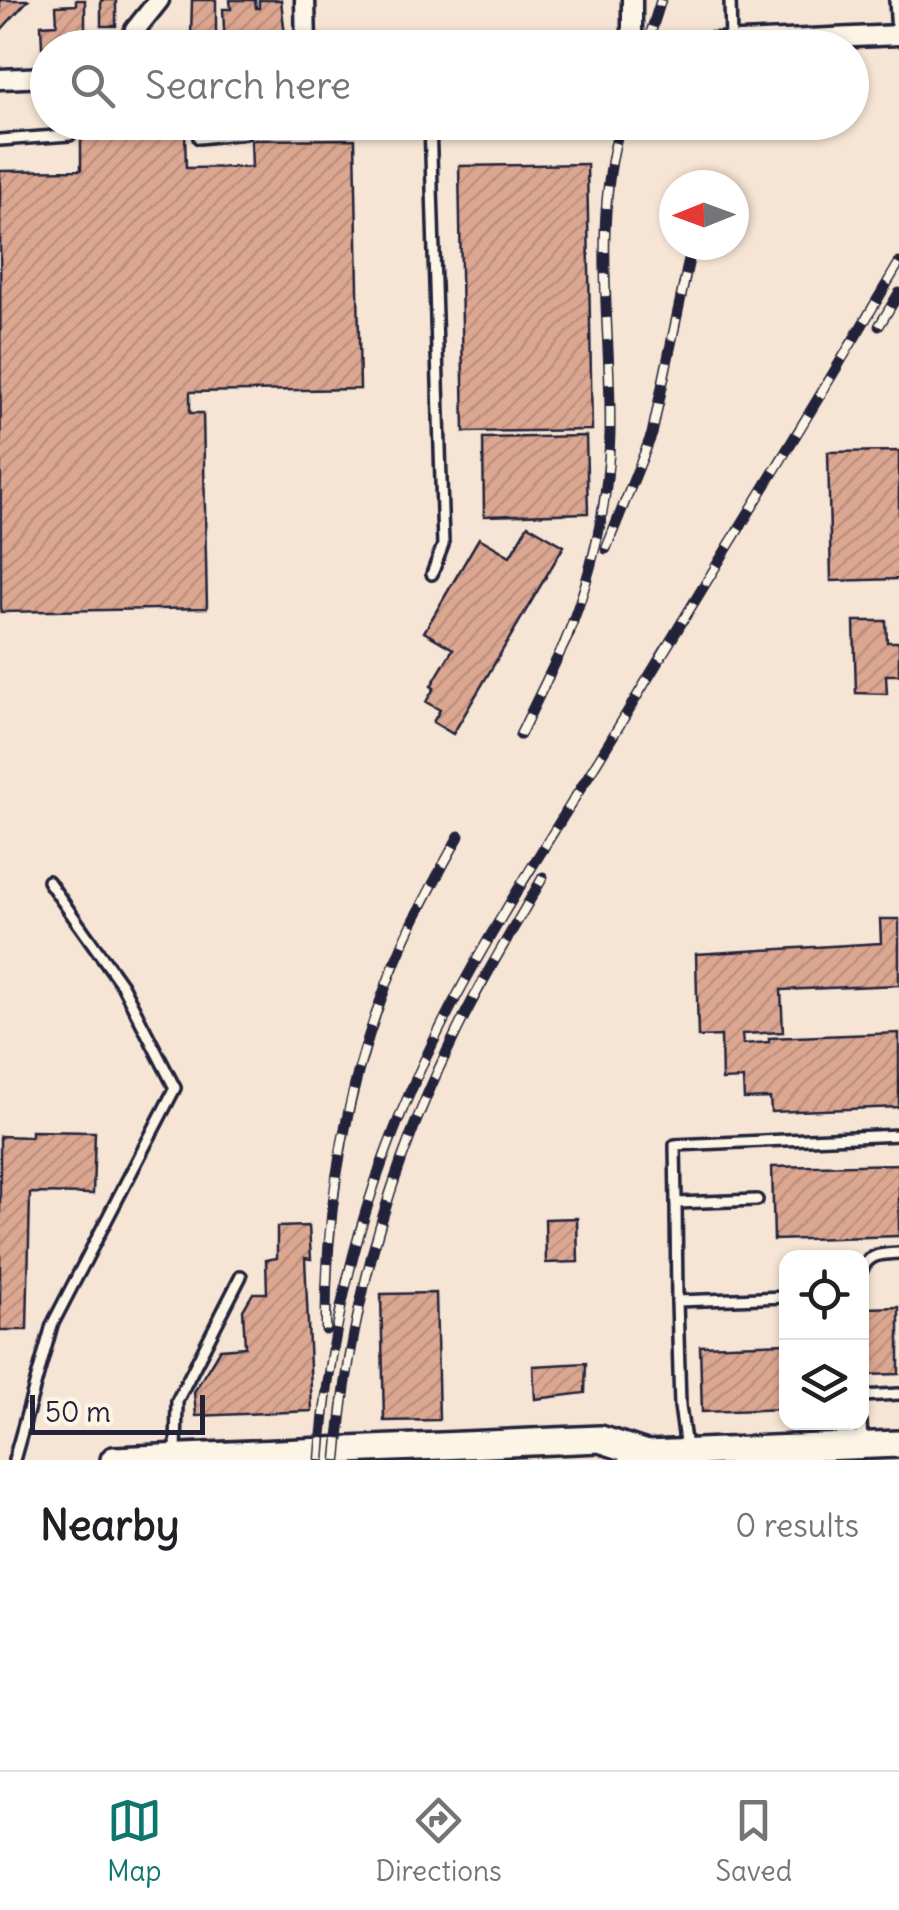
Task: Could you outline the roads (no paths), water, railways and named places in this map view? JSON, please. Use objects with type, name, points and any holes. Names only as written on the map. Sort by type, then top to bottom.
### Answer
[{"type":"main road","points":[[114,1460],[600,1440],[641,1458],[687,1456],[861,1434],[899,1444]]},
{"type":"street","points":[[135,30],[159,0]]},
{"type":"street","points":[[306,0],[306,30]]},
{"type":"street","points":[[632,0],[632,30]]},
{"type":"street","points":[[869,36],[898,35]]},
{"type":"street","points":[[0,79],[30,78]]},
{"type":"lane","points":[[730,0],[731,30]]},
{"type":"lane","points":[[895,0],[898,35]]},
{"type":"lane","points":[[0,140],[30,138]]},
{"type":"lane","points":[[431,140],[443,545],[432,574]]},
{"type":"lane","points":[[14,1460],[52,1326],[174,1088],[122,985],[48,881]]},
{"type":"lane","points":[[687,1456],[680,1406],[675,1145],[899,1135]]},
{"type":"lane","points":[[676,1203],[756,1200]]},
{"type":"lane","points":[[869,1260],[877,1254],[899,1253]]},
{"type":"lane","points":[[176,1457],[177,1401],[242,1276]]},
{"type":"lane","points":[[677,1301],[779,1297]]},
{"type":"lane","points":[[869,1396],[899,1394]]},
{"type":"railway","points":[[652,30],[661,0]]},
{"type":"railway","points":[[565,642],[591,566],[606,488],[610,395],[605,238],[617,140]]},
{"type":"railway","points":[[606,549],[652,434],[689,260]]},
{"type":"railway","points":[[320,1460],[331,1362],[351,1266],[396,1126],[436,1037],[507,908],[899,263]]},
{"type":"railway","points":[[879,326],[899,293]]},
{"type":"railway","points":[[520,735],[570,632]]},
{"type":"railway","points":[[326,1330],[336,1179],[356,1081],[386,984],[459,836]]},
{"type":"railway","points":[[337,1460],[351,1350],[391,1190],[454,1037],[543,877]]}]
